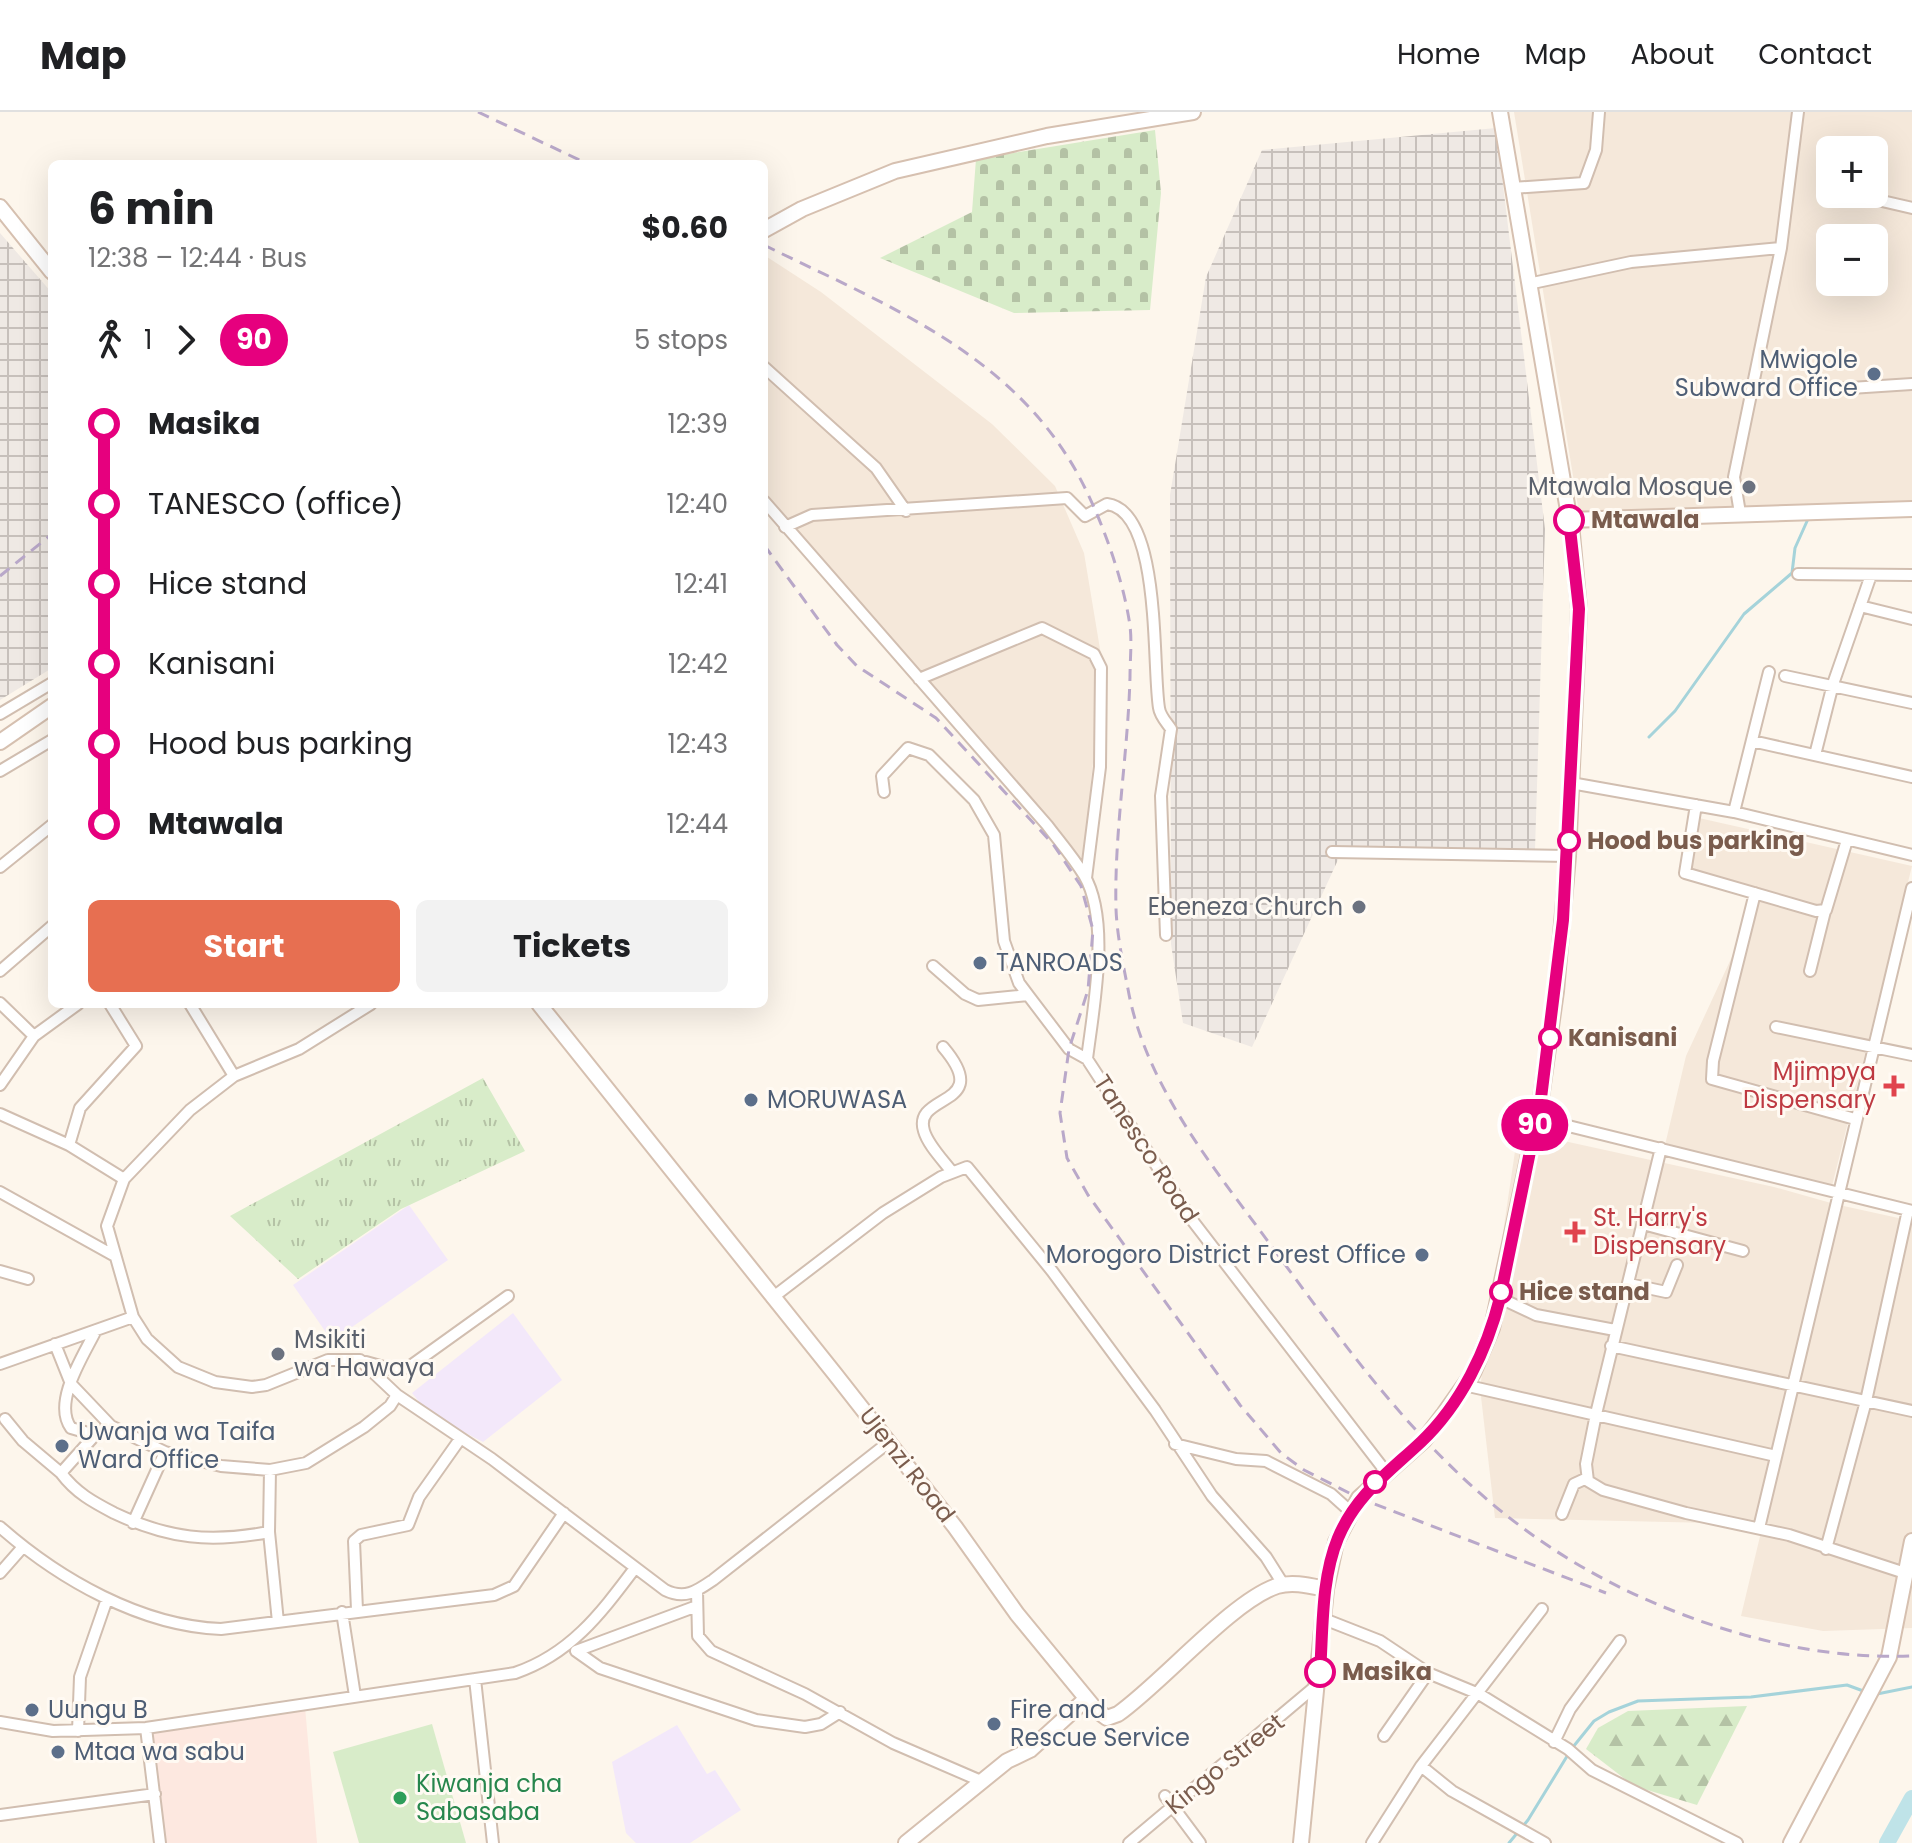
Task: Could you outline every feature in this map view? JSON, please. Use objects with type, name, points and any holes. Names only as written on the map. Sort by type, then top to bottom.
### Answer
[{"type":"street","points":[[768,228],[802,209],[895,171],[1047,136],[1193,112]]},
{"type":"street","points":[[1313,1843],[1303,1836],[1326,1589],[1336,1542],[1359,1498],[1424,1440],[1464,1385],[1485,1347],[1500,1298],[1536,1118],[1554,1001],[1568,856],[1579,609],[1569,520],[1500,112]]},
{"type":"street","points":[[1512,188],[1584,183],[1596,150],[1599,112]]},
{"type":"street","points":[[1740,513],[1734,477],[1781,248],[1798,112]]},
{"type":"street","points":[[1888,202],[1912,208]]},
{"type":"street","points":[[0,207],[48,267]]},
{"type":"street","points":[[1528,284],[1631,262],[1781,248]]},
{"type":"street","points":[[768,371],[876,468],[906,511]]},
{"type":"street","points":[[1835,389],[1912,384]]},
{"type":"street","points":[[785,527],[812,515],[1067,498],[1085,516],[1107,504],[1114,504],[1133,523],[1144,547],[1152,602],[1159,711],[1171,729],[1161,796],[1166,935]]},
{"type":"street","name":"Tanesco Road","points":[[768,506],[1047,825],[1086,878],[1097,922],[1099,966],[1087,1059],[1192,1220],[1386,1472]]},
{"type":"street","points":[[1569,520],[1912,509]]},
{"type":"street","points":[[1798,574],[1912,575]]},
{"type":"street","points":[[1815,755],[1833,684],[1871,575]]},
{"type":"street","points":[[1860,606],[1912,619]]},
{"type":"street","points":[[919,679],[1042,628],[1094,654],[1101,668],[1100,759],[1086,878]]},
{"type":"street","points":[[1734,812],[1769,672]]},
{"type":"street","points":[[1785,676],[1912,703]]},
{"type":"street","points":[[0,714],[48,685]]},
{"type":"street","points":[[0,742],[48,709]]},
{"type":"street","points":[[1752,741],[1912,777]]},
{"type":"street","points":[[0,771],[48,742]]},
{"type":"street","points":[[884,792],[882,776],[908,748],[929,755],[974,800],[994,835],[1004,941],[1019,983],[1069,1049],[1087,1059]]},
{"type":"street","points":[[1571,783],[1734,812],[1912,855]]},
{"type":"street","points":[[1696,805],[1684,872],[1825,911]]},
{"type":"street","points":[[0,867],[48,828]]},
{"type":"street","points":[[1810,971],[1847,840]]},
{"type":"street","points":[[1332,852],[1568,856]]},
{"type":"street","points":[[1759,1528],[1912,888]]},
{"type":"street","points":[[1755,893],[1713,1061],[1712,1079],[1855,1119]]},
{"type":"street","points":[[0,971],[48,929]]},
{"type":"street","points":[[1898,942],[1912,946]]},
{"type":"street","points":[[933,966],[965,994],[978,1000],[1028,995]]},
{"type":"street","points":[[0,1003],[34,1036]]},
{"type":"street","points":[[0,1085],[34,1036],[72,1008]]},
{"type":"street","points":[[69,1145],[80,1108],[136,1046],[112,1008]]},
{"type":"street","points":[[193,1008],[234,1076]]},
{"type":"street","points":[[365,1008],[299,1049],[234,1076],[170,1128],[124,1179],[107,1226],[133,1317],[147,1339],[168,1361],[203,1378],[232,1385],[261,1387],[324,1362],[360,1360],[391,1369],[409,1367],[508,1296]]},
{"type":"street","name":"Ujenzi Road","points":[[542,1008],[889,1442],[1017,1614],[1086,1699],[1107,1718],[1118,1714],[1237,1612],[1283,1584]]},
{"type":"street","points":[[1776,1027],[1912,1055]]},
{"type":"street","points":[[943,1047],[960,1068],[962,1081],[957,1090],[933,1108],[924,1120],[923,1129],[952,1172]]},
{"type":"street","points":[[0,1114],[69,1145],[124,1179]]},
{"type":"street","points":[[1536,1118],[1910,1210],[1866,1401],[1826,1549]]},
{"type":"street","points":[[1661,1148],[1611,1346],[1586,1464],[1587,1478],[1603,1490],[1686,1513],[1759,1528],[1905,1573]]},
{"type":"street","points":[[772,1298],[883,1213],[952,1172],[967,1167],[1105,1343],[1235,1526],[1266,1557],[1283,1584],[1326,1589]]},
{"type":"street","points":[[0,1192],[113,1255]]},
{"type":"street","points":[[1643,1224],[1743,1251]]},
{"type":"street","points":[[1629,1284],[1666,1292],[1677,1265]]},
{"type":"street","points":[[0,1271],[24,1279],[0,1282]]},
{"type":"street","points":[[1500,1298],[1536,1315],[1615,1330]]},
{"type":"street","points":[[0,1364],[133,1317]]},
{"type":"street","points":[[95,1435],[75,1430],[68,1423],[66,1404],[71,1384],[96,1330]]},
{"type":"street","points":[[55,1344],[71,1384],[111,1426],[165,1452],[221,1466],[270,1470],[298,1466],[319,1456],[380,1415],[397,1395]]},
{"type":"street","points":[[1611,1346],[1912,1411]]},
{"type":"street","points":[[360,1360],[397,1395],[673,1594],[697,1591],[889,1442]]},
{"type":"street","points":[[1464,1385],[1776,1456]]},
{"type":"street","points":[[5,1419],[23,1441],[93,1503],[133,1523],[187,1537],[239,1537],[269,1532]]},
{"type":"street","points":[[61,1473],[95,1435],[111,1426]]},
{"type":"street","points":[[357,1610],[354,1541],[361,1535],[408,1525],[419,1497],[460,1439]]},
{"type":"street","points":[[1175,1444],[1236,1459],[1266,1461],[1331,1494],[1351,1512]]},
{"type":"street","points":[[133,1523],[165,1452]]},
{"type":"street","points":[[270,1470],[269,1532],[278,1622]]},
{"type":"street","points":[[1562,1514],[1574,1484],[1587,1478]]},
{"type":"street","points":[[0,1527],[22,1548],[107,1599],[197,1627],[232,1628],[357,1610],[473,1598],[506,1591],[531,1563],[564,1513]]},
{"type":"street","points":[[1791,1843],[1889,1657],[1912,1541]]},
{"type":"street","points":[[0,1573],[22,1548]]},
{"type":"street","points":[[0,1722],[20,1727],[78,1731],[146,1728],[515,1673],[561,1652],[589,1627],[635,1568]]},
{"type":"street","points":[[697,1591],[698,1636],[711,1651],[840,1712],[893,1743],[981,1781]]},
{"type":"street","points":[[78,1731],[80,1677],[107,1599]]},
{"type":"street","points":[[561,1652],[576,1651],[697,1606]]},
{"type":"street","points":[[1372,1843],[1421,1766],[1542,1609]]},
{"type":"street","points":[[342,1612],[355,1696]]},
{"type":"street","points":[[1324,1619],[1380,1641],[1428,1673],[1479,1694],[1568,1749],[1580,1762],[1737,1843]]},
{"type":"street","points":[[1554,1742],[1570,1709],[1620,1641]]},
{"type":"street","points":[[576,1651],[600,1668],[756,1720],[805,1727],[821,1724],[840,1712]]},
{"type":"street","points":[[1384,1736],[1428,1673]]},
{"type":"street","points":[[475,1679],[493,1843]]},
{"type":"street","name":"Kingo Street","points":[[1129,1843],[1319,1684]]},
{"type":"street","points":[[913,1841],[981,1781],[1030,1750],[1086,1699]]},
{"type":"street","points":[[146,1728],[160,1843]]},
{"type":"street","points":[[1421,1766],[1452,1791],[1545,1843]]},
{"type":"street","points":[[0,1815],[155,1794]]},
{"type":"street","points":[[1165,1796],[1200,1843]]},
{"type":"shaded area","points":[[1514,112],[1912,112],[1912,506],[1580,519]]},
{"type":"shaded area","points":[[1496,128],[1545,529],[1535,850],[1343,849],[1252,1047],[1183,1023],[1171,944],[1170,495],[1206,277],[1262,150]]},
{"type":"shaded area","points":[[0,233],[48,288],[48,670],[0,700]]},
{"type":"shaded area","points":[[768,258],[821,292],[992,424],[1055,486],[1084,553],[1103,667],[1091,782],[1088,881],[768,506]]},
{"type":"shaded area","points":[[1699,818],[1912,866],[1832,1186],[1665,1145],[1686,1056],[1761,894],[1685,871]]},
{"type":"shaded area","points":[[1518,1131],[1774,1187],[1831,1203],[1756,1524],[1495,1518],[1480,1388]]},
{"type":"shaded area","points":[[409,1205],[448,1260],[332,1341],[293,1285]]},
{"type":"shaded area","points":[[1839,1205],[1912,1221],[1912,1628],[1823,1631],[1741,1616]]},
{"type":"shaded area","points":[[513,1313],[562,1380],[483,1442],[429,1414],[412,1393]]},
{"type":"shaded area","points":[[305,1707],[317,1843],[164,1843],[151,1731]]},
{"type":"shaded area","points":[[677,1725],[707,1774],[715,1770],[741,1810],[690,1843],[636,1843],[626,1833],[612,1762]]},
{"type":"green space","points":[[1155,130],[1161,193],[1150,310],[1014,313],[880,258],[972,212],[976,159]]},
{"type":"green space","points":[[483,1078],[525,1151],[401,1209],[298,1279],[230,1216]]},
{"type":"green space","points":[[1747,1706],[1697,1805],[1634,1786],[1586,1749],[1598,1728],[1628,1711]]},
{"type":"green space","name":"Kiwanja cha Sabasaba","points":[[432,1724],[466,1843],[359,1843],[333,1752]]},
{"type":"waterway","points":[[1649,737],[1675,711],[1744,614],[1792,573],[1795,548],[1808,519]]},
{"type":"waterway","points":[[1573,1747],[1594,1721],[1638,1701],[1751,1697],[1847,1685],[1866,1692]]},
{"type":"waterway","points":[[1877,1694],[1912,1687]]},
{"type":"waterway","points":[[1509,1843],[1528,1820],[1569,1753]]},
{"type":"waterway","points":[[1887,1843],[1912,1798]]},
{"type":"railway","points":[[478,112],[580,160]]},
{"type":"railway","points":[[768,247],[890,307],[970,355],[1006,384],[1038,418],[1077,474],[1114,561],[1130,626],[1129,706],[1117,851],[1116,909],[1122,960],[1137,1024],[1149,1059],[1184,1124],[1358,1361],[1448,1463],[1497,1508],[1552,1549],[1614,1584],[1684,1615],[1768,1641],[1853,1655],[1912,1656]]},
{"type":"railway","points":[[0,576],[48,537]]},
{"type":"railway","points":[[768,550],[837,645],[857,666],[936,718],[1053,844],[1081,886],[1093,930],[1088,990],[1069,1049],[1060,1113],[1067,1158],[1088,1195],[1240,1405],[1281,1453],[1304,1470],[1359,1498],[1606,1593]]},
{"type":"bus line","name":"90","points":[[1320,1672],[1326,1589],[1336,1542],[1344,1525],[1359,1498],[1424,1440],[1473,1373],[1492,1328],[1500,1298],[1541,1098],[1563,920],[1579,609],[1569,520]]},
{"type":"place","name":"Mwigole Subward Office","points":[[1874,374]]},
{"type":"place","name":"Mtawala Mosque","points":[[1749,487]]},
{"type":"place","name":"Mtawala","points":[[1569,520]]},
{"type":"place","name":"Hood bus parking","points":[[1569,841]]},
{"type":"place","name":"Ebeneza Church","points":[[1359,907]]},
{"type":"place","name":"TANROADS","points":[[980,963]]},
{"type":"place","name":"Kanisani","points":[[1550,1038]]},
{"type":"place","name":"Mjimpya Dispensary","points":[[1894,1086]]},
{"type":"place","name":"MORUWASA","points":[[751,1100]]},
{"type":"place","name":"St. Harry's Dispensary","points":[[1575,1232]]},
{"type":"place","name":"Morogoro District Forest Office","points":[[1422,1255]]},
{"type":"place","name":"Hice stand","points":[[1501,1292]]},
{"type":"place","name":"Msikiti wa Hawaya","points":[[278,1354]]},
{"type":"place","name":"Uwanja wa Taifa Ward Office","points":[[62,1446]]},
{"type":"place","name":"Masika","points":[[1320,1672]]},
{"type":"place","name":"Uungu B","points":[[32,1710]]},
{"type":"place","name":"Fire and Rescue Service","points":[[994,1724]]},
{"type":"place","name":"Mtaa wa sabu","points":[[58,1752]]},
{"type":"place","name":"Kiwanja cha Sabasaba","points":[[400,1798]]}]
